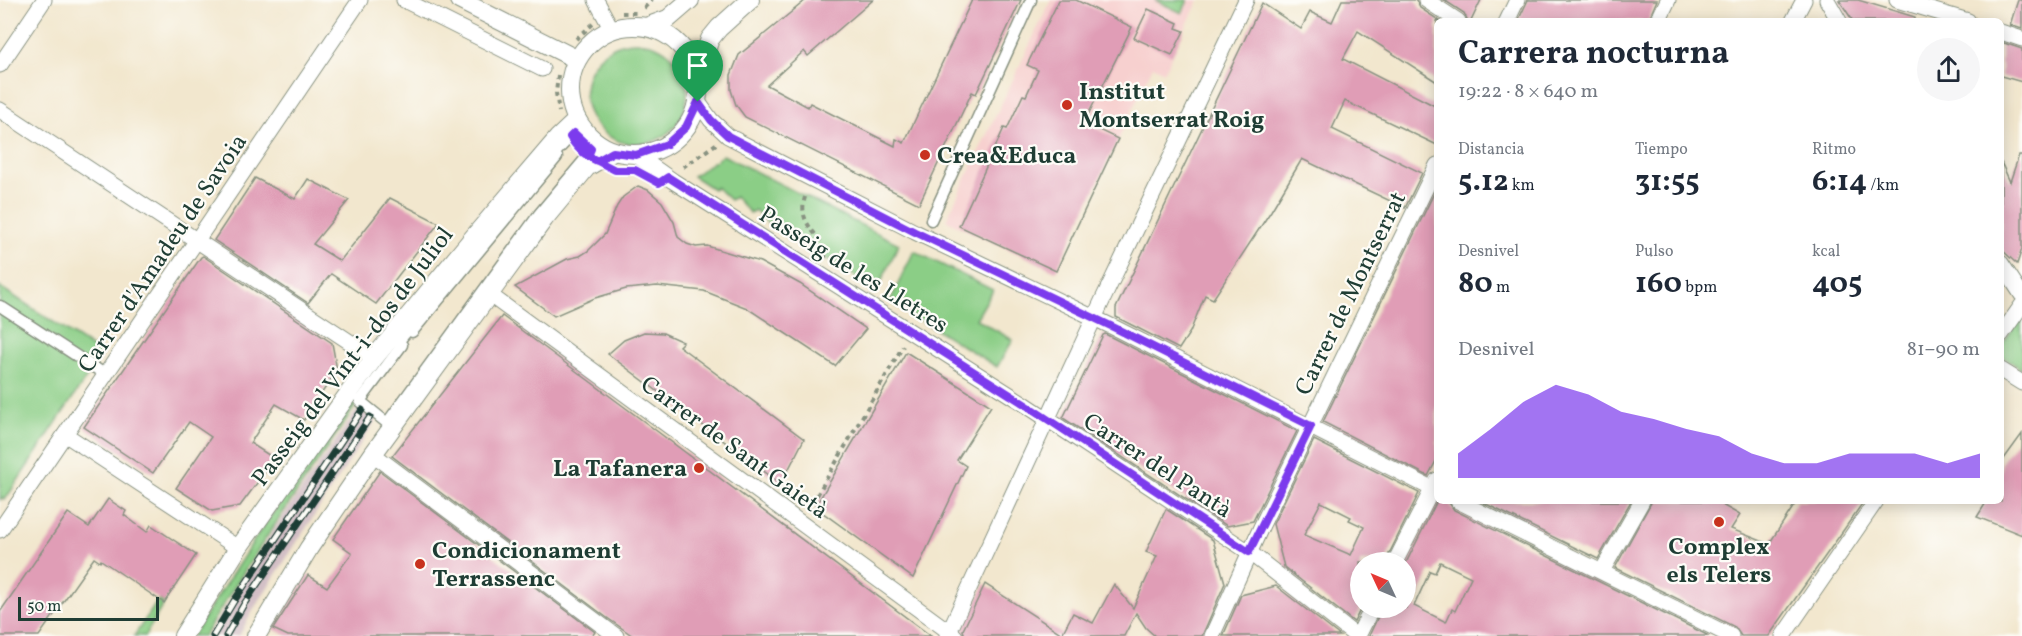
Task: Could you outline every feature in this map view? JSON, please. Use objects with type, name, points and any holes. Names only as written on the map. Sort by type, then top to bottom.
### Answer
[{"type":"street","points":[[0,65],[44,0]]},
{"type":"street","name":"Carrer d'Amadeu de Savoia","points":[[0,531],[360,0]]},
{"type":"street","points":[[404,0],[542,69]]},
{"type":"street","points":[[459,0],[572,57]]},
{"type":"street","points":[[596,0],[609,23]]},
{"type":"street","points":[[609,23],[649,26],[668,19],[690,0]]},
{"type":"street","points":[[572,57],[570,95],[572,125],[613,152],[636,155],[667,144],[686,127],[698,102],[698,74],[710,39],[719,27],[750,0]]},
{"type":"street","points":[[930,220],[1031,0]]},
{"type":"street","points":[[950,634],[1095,318],[1246,0]]},
{"type":"street","points":[[1426,0],[1453,18]]},
{"type":"street","points":[[1508,18],[1517,0]]},
{"type":"street","points":[[1659,18],[1668,0]]},
{"type":"street","points":[[1795,18],[1804,0]]},
{"type":"street","points":[[1827,0],[1837,18]]},
{"type":"street","points":[[1897,0],[1958,18]]},
{"type":"street","points":[[572,57],[596,39],[609,23]]},
{"type":"street","points":[[649,26],[672,37],[689,53],[698,74]]},
{"type":"street","points":[[2004,33],[2022,39]]},
{"type":"street","points":[[698,102],[711,120],[725,133],[915,232],[1434,485]]},
{"type":"street","points":[[0,110],[198,239],[374,358]]},
{"type":"street","name":"Passeig del Vint-i-dos de Juliol","points":[[183,636],[238,548],[374,358],[472,239],[572,125]]},
{"type":"street","name":"Passeig del Vint-i-dos de Juliol","points":[[574,133],[577,135],[591,149],[591,152],[539,214],[387,423],[360,400],[402,345],[398,342],[409,329],[412,332],[518,205],[557,157],[554,153],[574,133]]},
{"type":"street","points":[[256,636],[309,548],[373,454],[544,219],[586,167],[613,152]]},
{"type":"street","name":"Passeig de les Lletres","points":[[636,155],[1048,420]]},
{"type":"street","name":"Carrer de Montserrat","points":[[1212,636],[1249,552],[1434,171]]},
{"type":"street","points":[[2004,268],[2019,291]]},
{"type":"street","points":[[2019,291],[2022,272]]},
{"type":"street","name":"Carrer de Sant Gaietà","points":[[490,295],[950,634]]},
{"type":"street","points":[[2004,331],[2022,305]]},
{"type":"street","points":[[0,306],[106,375]]},
{"type":"street","points":[[2004,372],[2022,383]]},
{"type":"street","name":"Carrer del Pantà","points":[[1048,420],[1249,552],[1357,636]]},
{"type":"street","points":[[66,435],[238,548]]},
{"type":"street","points":[[373,454],[608,634]]},
{"type":"street","points":[[1400,552],[1434,490]]},
{"type":"street","points":[[1464,504],[1731,636]]},
{"type":"street","points":[[1602,571],[1640,504]]},
{"type":"street","points":[[1783,636],[1874,504]]},
{"type":"street","points":[[1357,636],[1367,618]]},
{"type":"path","points":[[572,125],[560,116],[556,93],[560,67],[572,57],[578,37],[638,13],[652,0]]},
{"type":"path","points":[[668,177],[719,142],[725,133]]},
{"type":"path","points":[[805,197],[803,216],[823,246],[825,258]]},
{"type":"path","points":[[806,514],[906,341]]},
{"type":"shaded area","name":"Institut Montserrat Roig","points":[[1051,0],[1199,0],[1164,72],[1153,66],[1056,271],[946,220]]},
{"type":"shaded area","points":[[359,407],[376,420],[253,610],[239,636],[207,636],[276,526]]},
{"type":"green space","points":[[1155,0],[1188,0],[1182,13]]},
{"type":"green space","points":[[636,42],[655,46],[672,57],[683,74],[687,93],[683,112],[672,129],[655,140],[636,144],[617,140],[600,129],[589,112],[585,93],[589,74],[600,57],[617,46]]},
{"type":"green space","points":[[723,155],[899,244],[876,292],[849,272],[845,274],[830,259],[827,260],[811,247],[807,249],[791,235],[788,237],[772,223],[769,224],[755,210],[750,213],[735,197],[730,200],[716,187],[713,189],[693,176]]},
{"type":"green space","points":[[914,251],[993,290],[976,319],[1013,340],[997,367],[890,301]]},
{"type":"green space","points":[[0,287],[102,354],[5,500],[2,498],[0,500]]},
{"type":"green space","points":[[2021,317],[2021,369],[2004,357],[2004,342]]},
{"type":"green space","points":[[398,342],[251,561],[204,636],[192,636],[260,531]]},
{"type":"green space","points":[[159,599],[164,603],[145,636],[134,636]]},
{"type":"building","points":[[806,0],[873,0],[808,56],[804,51],[767,85],[808,107],[810,103],[895,146],[896,139],[904,143],[972,0],[1021,0],[976,94],[972,92],[919,204],[745,117],[736,105],[731,90],[731,75],[739,55]]},
{"type":"building","name":"Institut Montserrat Roig","points":[[1059,0],[1076,0],[1132,27],[1084,123],[1118,139],[1056,271],[959,226],[1004,128],[1007,129],[1038,70],[1027,65]]},
{"type":"building","points":[[1342,0],[1416,0],[1420,8],[1435,18],[1434,80],[1358,31],[1343,59],[1434,105],[1434,144],[1345,101],[1332,129],[1422,173],[1405,208],[1302,159],[1213,299],[1205,295],[1190,332],[1179,349],[1116,317],[1116,308],[1262,3],[1301,29],[1310,12],[1332,22]]},
{"type":"building","points":[[1444,0],[1481,0],[1472,18],[1466,18],[1464,13]]},
{"type":"building","points":[[1528,0],[1657,0],[1649,18],[1519,18]]},
{"type":"building","points":[[1839,0],[1858,0],[1915,17],[1915,18],[1851,18]]},
{"type":"building","points":[[2018,0],[2022,0],[2022,29],[2010,25]]},
{"type":"building","points":[[1148,9],[1178,23],[1176,28],[1184,31],[1172,55],[1134,38]]},
{"type":"building","points":[[2004,43],[2022,49],[2022,82],[2004,77]]},
{"type":"building","points":[[2019,155],[2022,155],[2022,249],[2017,264],[2004,252],[2004,169],[2010,182]]},
{"type":"building","points":[[255,178],[295,199],[308,179],[349,200],[313,244],[340,261],[390,198],[439,223],[376,304],[331,274],[308,303],[214,240]]},
{"type":"building","points":[[638,186],[648,190],[662,202],[674,222],[678,237],[687,244],[696,247],[707,246],[760,262],[800,284],[866,329],[835,366],[747,308],[704,291],[657,286],[626,289],[595,298],[554,316],[515,287],[567,259],[580,256],[588,251],[605,234],[623,197]]},
{"type":"building","points":[[1434,193],[1434,465],[1428,476],[1323,422]]},
{"type":"building","points":[[203,256],[332,343],[337,370],[304,420],[276,404],[250,443],[275,459],[240,506],[212,511],[176,488],[211,437],[189,422],[153,473],[84,427]]},
{"type":"building","points":[[502,316],[931,636],[633,636],[606,617],[392,456]]},
{"type":"building","points":[[644,332],[663,333],[683,342],[679,346],[804,439],[781,484],[608,354],[624,340]]},
{"type":"building","points":[[1105,334],[1297,431],[1253,521],[1227,526],[1063,418]]},
{"type":"building","points":[[906,352],[991,406],[957,460],[966,466],[913,578],[815,507]]},
{"type":"building","points":[[2022,434],[2022,535],[1977,517],[1985,504],[2004,504],[2004,459]]},
{"type":"building","points":[[1314,440],[1419,493],[1390,552],[1352,552],[1364,527],[1349,520],[1351,517],[1321,502],[1304,535],[1350,555],[1350,618],[1356,618],[1354,622],[1284,567],[1273,524]]},
{"type":"building","name":"Condicionament Terrassenc","points":[[380,471],[595,632],[592,636],[288,636],[273,629],[308,575],[327,587],[352,553],[333,539]]},
{"type":"building","points":[[108,499],[126,511],[124,515],[147,532],[151,525],[196,555],[164,603],[101,560],[100,562],[94,558],[39,636],[0,636],[0,612],[68,513],[89,527]]},
{"type":"building","points":[[1436,504],[1450,504],[1454,510],[1709,636],[1369,636],[1377,618],[1416,618],[1416,607],[1446,622],[1452,609],[1455,611],[1471,577],[1440,562],[1435,573],[1430,571],[1416,602],[1416,552],[1412,552]]},
{"type":"building","points":[[1486,504],[1629,504],[1598,559]]},
{"type":"building","points":[[1650,504],[1720,504],[1740,515],[1731,529],[1769,544],[1795,504],[1862,504],[1769,636],[1741,636],[1735,627],[1615,568]]},
{"type":"building","points":[[1166,509],[1213,540],[1225,583],[1202,636],[1155,636],[1146,628],[1136,613],[1124,636],[965,636],[963,630],[985,584],[1062,634],[1073,613],[1093,623],[1114,584],[1133,608],[1157,556],[1146,552]]},
{"type":"building","points":[[1276,586],[1340,636],[1223,636],[1241,595]]},
{"type":"railway","points":[[213,636],[362,410]]},
{"type":"railway","points":[[226,636],[244,604],[370,417]]},
{"type":"place","name":"Institut Montserrat Roig","points":[[1067,105]]},
{"type":"place","name":"Crea&Educa","points":[[925,155]]},
{"type":"place","name":"La Tafanera","points":[[699,468]]},
{"type":"place","name":"Complex els Telers","points":[[1719,522]]},
{"type":"place","name":"Condicionament Terrassenc","points":[[420,564]]},
{"type":"route","points":[[698,102],[686,127],[667,144],[636,155],[613,152],[597,161],[585,155],[579,150],[570,137],[574,133],[577,135],[591,149],[588,156],[597,161],[615,170],[635,170],[659,183],[668,177],[1026,405],[1249,552],[1311,426],[915,232],[728,136],[711,120],[698,102]]}]
